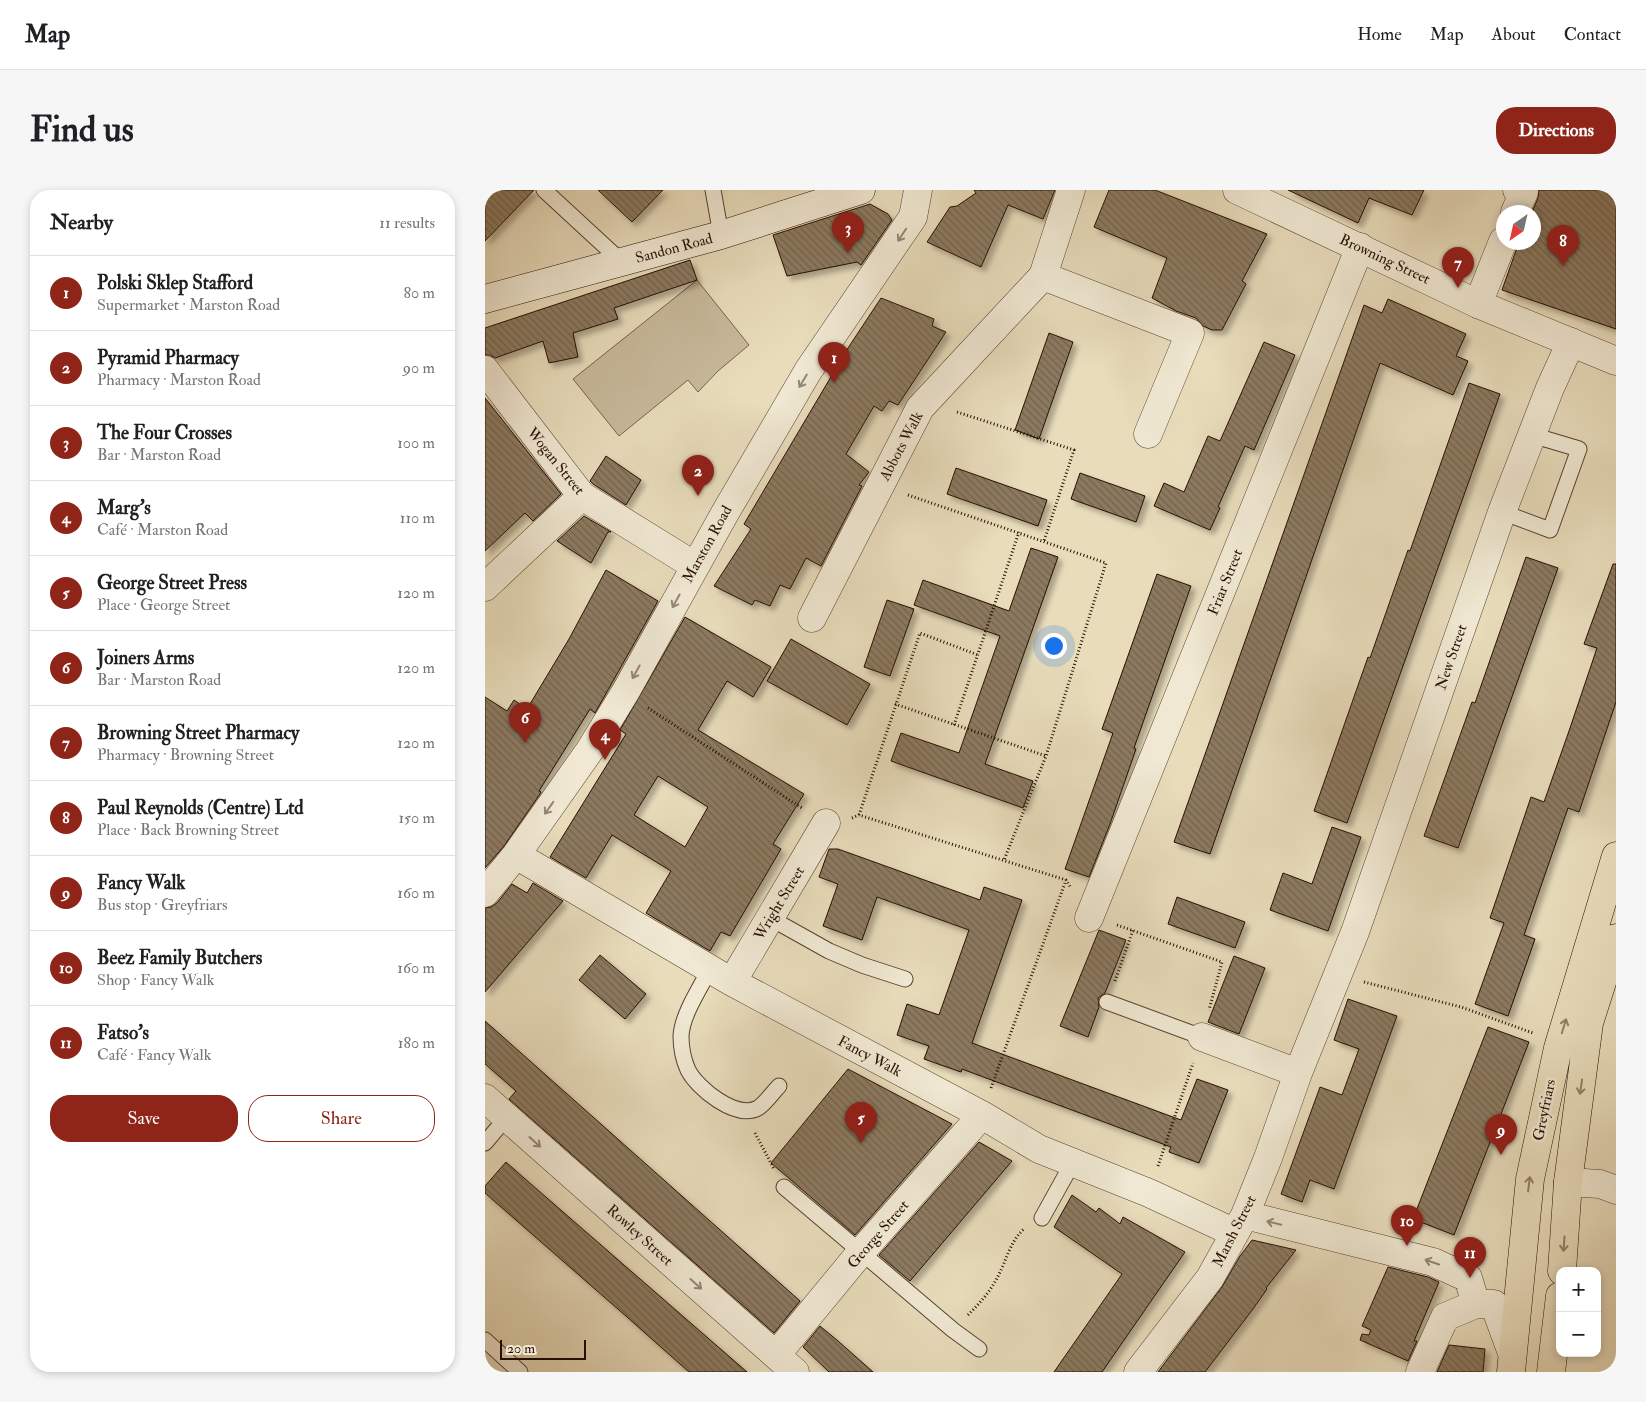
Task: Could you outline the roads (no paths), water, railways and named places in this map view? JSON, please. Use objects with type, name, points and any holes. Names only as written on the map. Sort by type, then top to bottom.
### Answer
[{"type":"highway","name":"Greyfriars","points":[[1511,1363],[1530,1179],[1558,1048],[1616,856]]},
{"type":"highway","name":"Greyfriars","points":[[1562,1267],[1568,1182],[1589,1023],[1616,938]]},
{"type":"highway","points":[[1511,1363],[1546,1198],[1568,1182]]},
{"type":"highway","points":[[1551,1372],[1558,1312]]},
{"type":"street","name":"Sandon Road","points":[[485,299],[721,235],[861,190]]},
{"type":"street","name":"Marston Road","points":[[485,893],[516,855],[590,750],[747,473],[809,371],[913,217],[918,190]]},
{"type":"street","name":"Abbots Walk","points":[[813,618],[920,408],[1043,276],[1071,190]]},
{"type":"street","name":"Browning Street","points":[[1237,190],[1478,304],[1616,361]]},
{"type":"street","name":"Friar Street","points":[[1089,918],[1360,247]]},
{"type":"street","points":[[1478,304],[1499,250]]},
{"type":"street","points":[[1043,276],[1189,333],[1148,434]]},
{"type":"street","name":"New Street","points":[[1337,975],[1355,932],[1502,512],[1550,388],[1571,342]]},
{"type":"street","name":"Wogan Street","points":[[485,370],[582,496],[695,566]]},
{"type":"street","points":[[485,587],[582,496]]},
{"type":"street","name":"Wright Street","points":[[721,976],[770,918],[826,823]]},
{"type":"street","name":"Fancy Walk","points":[[516,855],[721,976],[982,1115],[1039,1148],[1149,1193],[1240,1224],[1433,1262],[1467,1278],[1475,1304]]},
{"type":"street","name":"Marsh Street","points":[[1138,1372],[1210,1278],[1240,1224],[1337,975]]},
{"type":"street","points":[[1202,1037],[1298,1073]]},
{"type":"street","name":"Rowley Street","points":[[485,1098],[785,1364]]},
{"type":"street","name":"George Street","points":[[785,1364],[861,1252],[982,1115]]},
{"type":"street","points":[[1568,1182],[1600,1184],[1616,1190]]},
{"type":"street","points":[[1420,1372],[1445,1317],[1475,1304],[1494,1304],[1511,1363]]},
{"type":"lane","points":[[544,190],[622,262]]},
{"type":"lane","points":[[713,190],[721,235]]},
{"type":"lane","points":[[1502,512],[1551,530],[1579,449],[1532,435]]},
{"type":"lane","points":[[770,918],[829,951],[905,979]]},
{"type":"lane","points":[[721,976],[688,1011],[681,1033],[681,1052],[689,1071],[705,1090],[722,1103],[743,1110],[757,1109],[779,1086]]},
{"type":"lane","points":[[1107,1002],[1202,1037]]},
{"type":"lane","points":[[485,1143],[507,1117]]},
{"type":"lane","points":[[1042,1218],[1073,1162]]},
{"type":"lane","points":[[784,1187],[953,1330],[979,1349]]},
{"type":"lane","points":[[485,1340],[520,1372]]},
{"type":"place","name":"The Four Crosses","points":[[848,253]]},
{"type":"place","name":"Paul Reynolds (Centre) Ltd","points":[[1563,266]]},
{"type":"place","name":"Browning Street Pharmacy","points":[[1458,288]]},
{"type":"place","name":"Polski Sklep Stafford","points":[[834,383]]},
{"type":"place","name":"Pyramid Pharmacy","points":[[698,496]]},
{"type":"place","name":"Joiners Arms","points":[[525,743]]},
{"type":"place","name":"Marg's","points":[[605,760]]},
{"type":"place","name":"George Street Press","points":[[861,1143]]},
{"type":"place","name":"Fancy Walk","points":[[1501,1155]]},
{"type":"place","name":"Beez Family Butchers","points":[[1407,1246]]},
{"type":"place","name":"Fatso's","points":[[1470,1278]]}]
